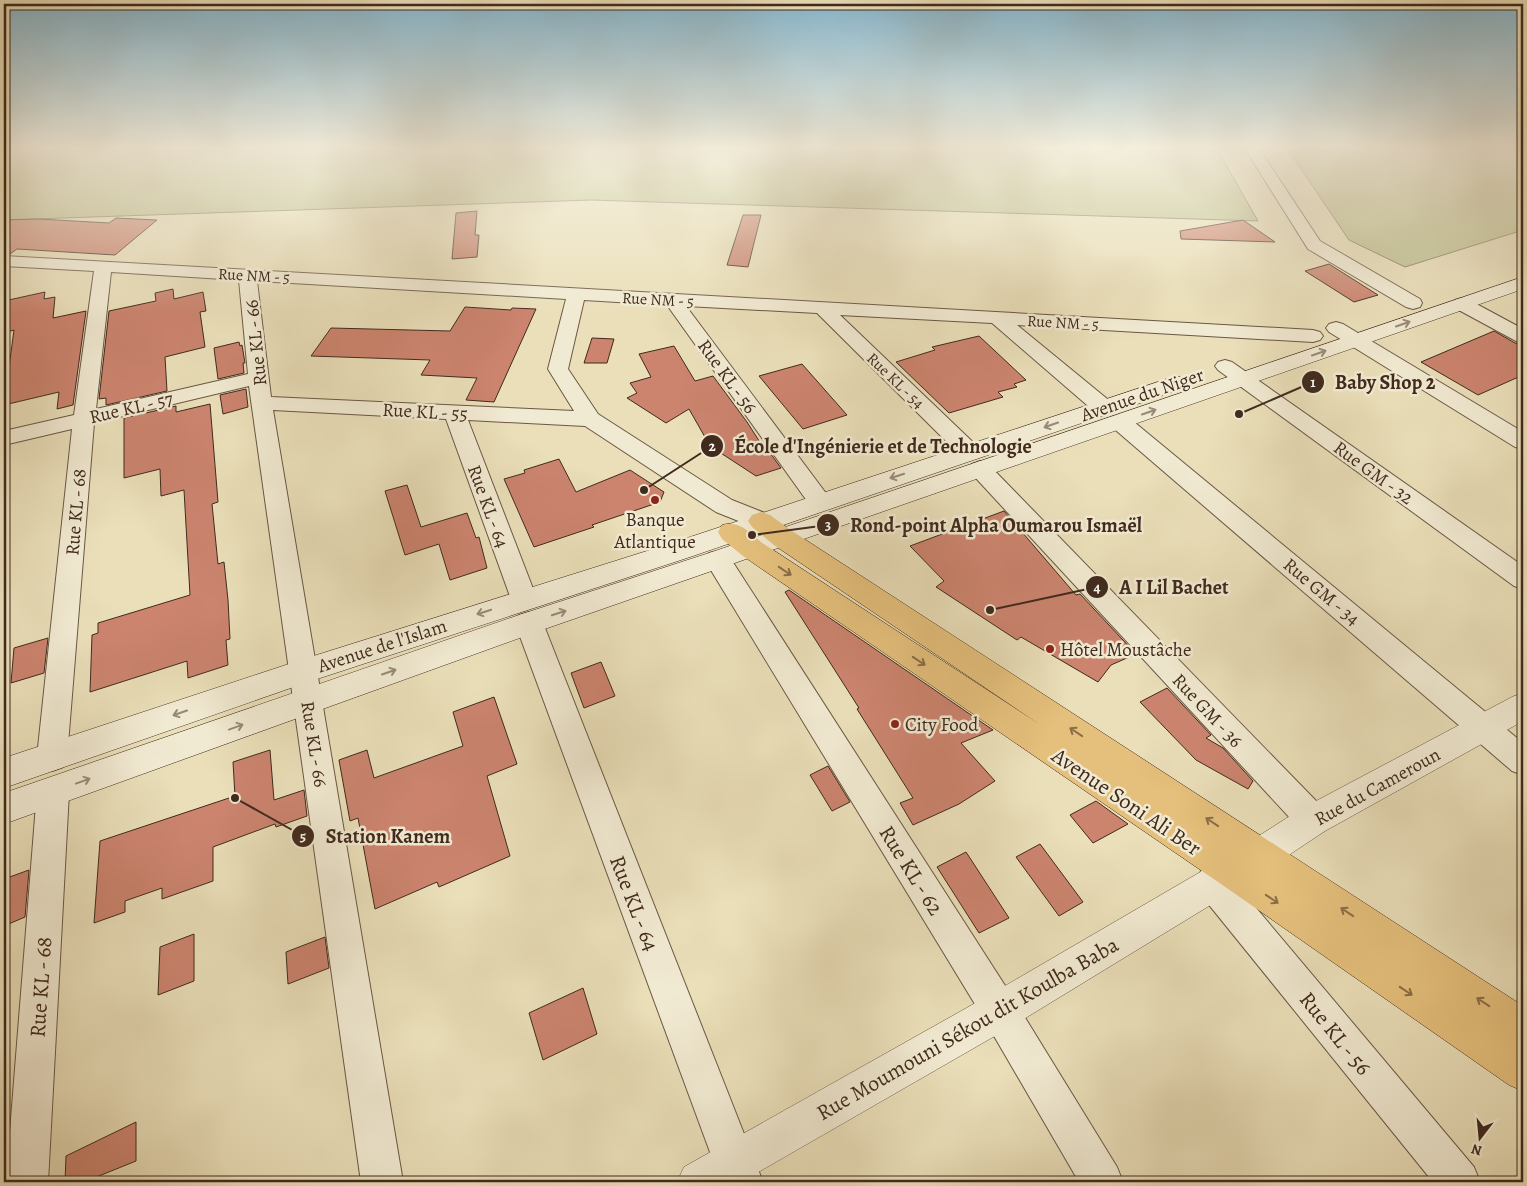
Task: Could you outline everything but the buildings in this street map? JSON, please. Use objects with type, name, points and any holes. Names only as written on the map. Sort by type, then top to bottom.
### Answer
[{"type":"main road","name":"Avenue du Niger","points":[[829,510],[1111,414],[1225,366],[1523,266]]},
{"type":"main road","name":"Avenue du Niger","points":[[1111,414],[1244,379],[1523,283]]},
{"type":"main road","points":[[745,535],[829,510]]},
{"type":"main road","name":"Avenue de l'Islam","points":[[4,809],[53,774],[745,535]]},
{"type":"main road","name":"Avenue Soni Ali Ber","points":[[745,535],[1236,870],[1523,1071]]},
{"type":"main road","name":"Rue du Cameroun","points":[[1236,870],[1313,820],[1523,706]]},
{"type":"main road","name":"Avenue de l'Islam","points":[[4,773],[53,774]]},
{"type":"main road","name":"Avenue Soni Ali Ber","points":[[1236,870],[1523,1028]]},
{"type":"main road","name":"Rue Moumouni Sékou dit Koulba Baba","points":[[700,1182],[738,1173],[1000,1011],[1236,870]]},
{"type":"street","points":[[1287,202],[1314,245],[1413,302]]},
{"type":"street","name":"Rue NM - 5","points":[[4,261],[1313,336]]},
{"type":"street","name":"Rue KL - 68","points":[[27,1182],[53,774],[84,418],[103,267]]},
{"type":"street","name":"Rue KL - 66","points":[[247,275],[261,403],[382,1182]]},
{"type":"street","points":[[576,294],[558,369],[590,420],[745,535]]},
{"type":"street","name":"Rue KL - 56","points":[[672,299],[829,510]]},
{"type":"street","points":[[1462,304],[1523,337]]},
{"type":"street","name":"Rue KL - 54","points":[[822,308],[975,461]]},
{"type":"street","name":"Rue GM - 34","points":[[997,318],[1485,727],[1523,761]]},
{"type":"street","points":[[1336,328],[1523,442]]},
{"type":"street","name":"Rue GM - 32","points":[[1225,366],[1523,579]]},
{"type":"street","name":"Rue KL - 57","points":[[4,438],[258,378]]},
{"type":"street","name":"Rue KL - 55","points":[[261,403],[590,420]]},
{"type":"street","name":"Rue KL - 64","points":[[455,412],[526,611],[738,1173]]},
{"type":"street","name":"Rue GM - 36","points":[[975,461],[1313,820]]},
{"type":"street","name":"Rue KL - 62","points":[[745,535],[1000,1011],[1102,1182]]},
{"type":"street","name":"Rue KL - 56","points":[[1236,870],[1459,1182]]},
{"type":"green space","points":[[4,202],[522,202],[4,220]]},
{"type":"green space","points":[[666,202],[1247,202],[1258,221]]},
{"type":"green space","points":[[1323,202],[1523,202],[1523,230],[1405,267],[1349,240]]},
{"type":"place","name":"Baby Shop 2","points":[[1239,414]]},
{"type":"place","name":"École d'Ingénierie et de Technologie","points":[[644,490]]},
{"type":"place","name":"Banque Atlantique","points":[[655,500]]},
{"type":"place","name":"Rond-point Alpha Oumarou Ismaël","points":[[752,535]]},
{"type":"place","name":"A I Lil Bachet","points":[[990,610]]},
{"type":"place","name":"Hôtel Moustâche","points":[[1050,649]]},
{"type":"place","name":"City Food","points":[[895,724]]},
{"type":"place","name":"Station Kanem","points":[[235,798]]}]
